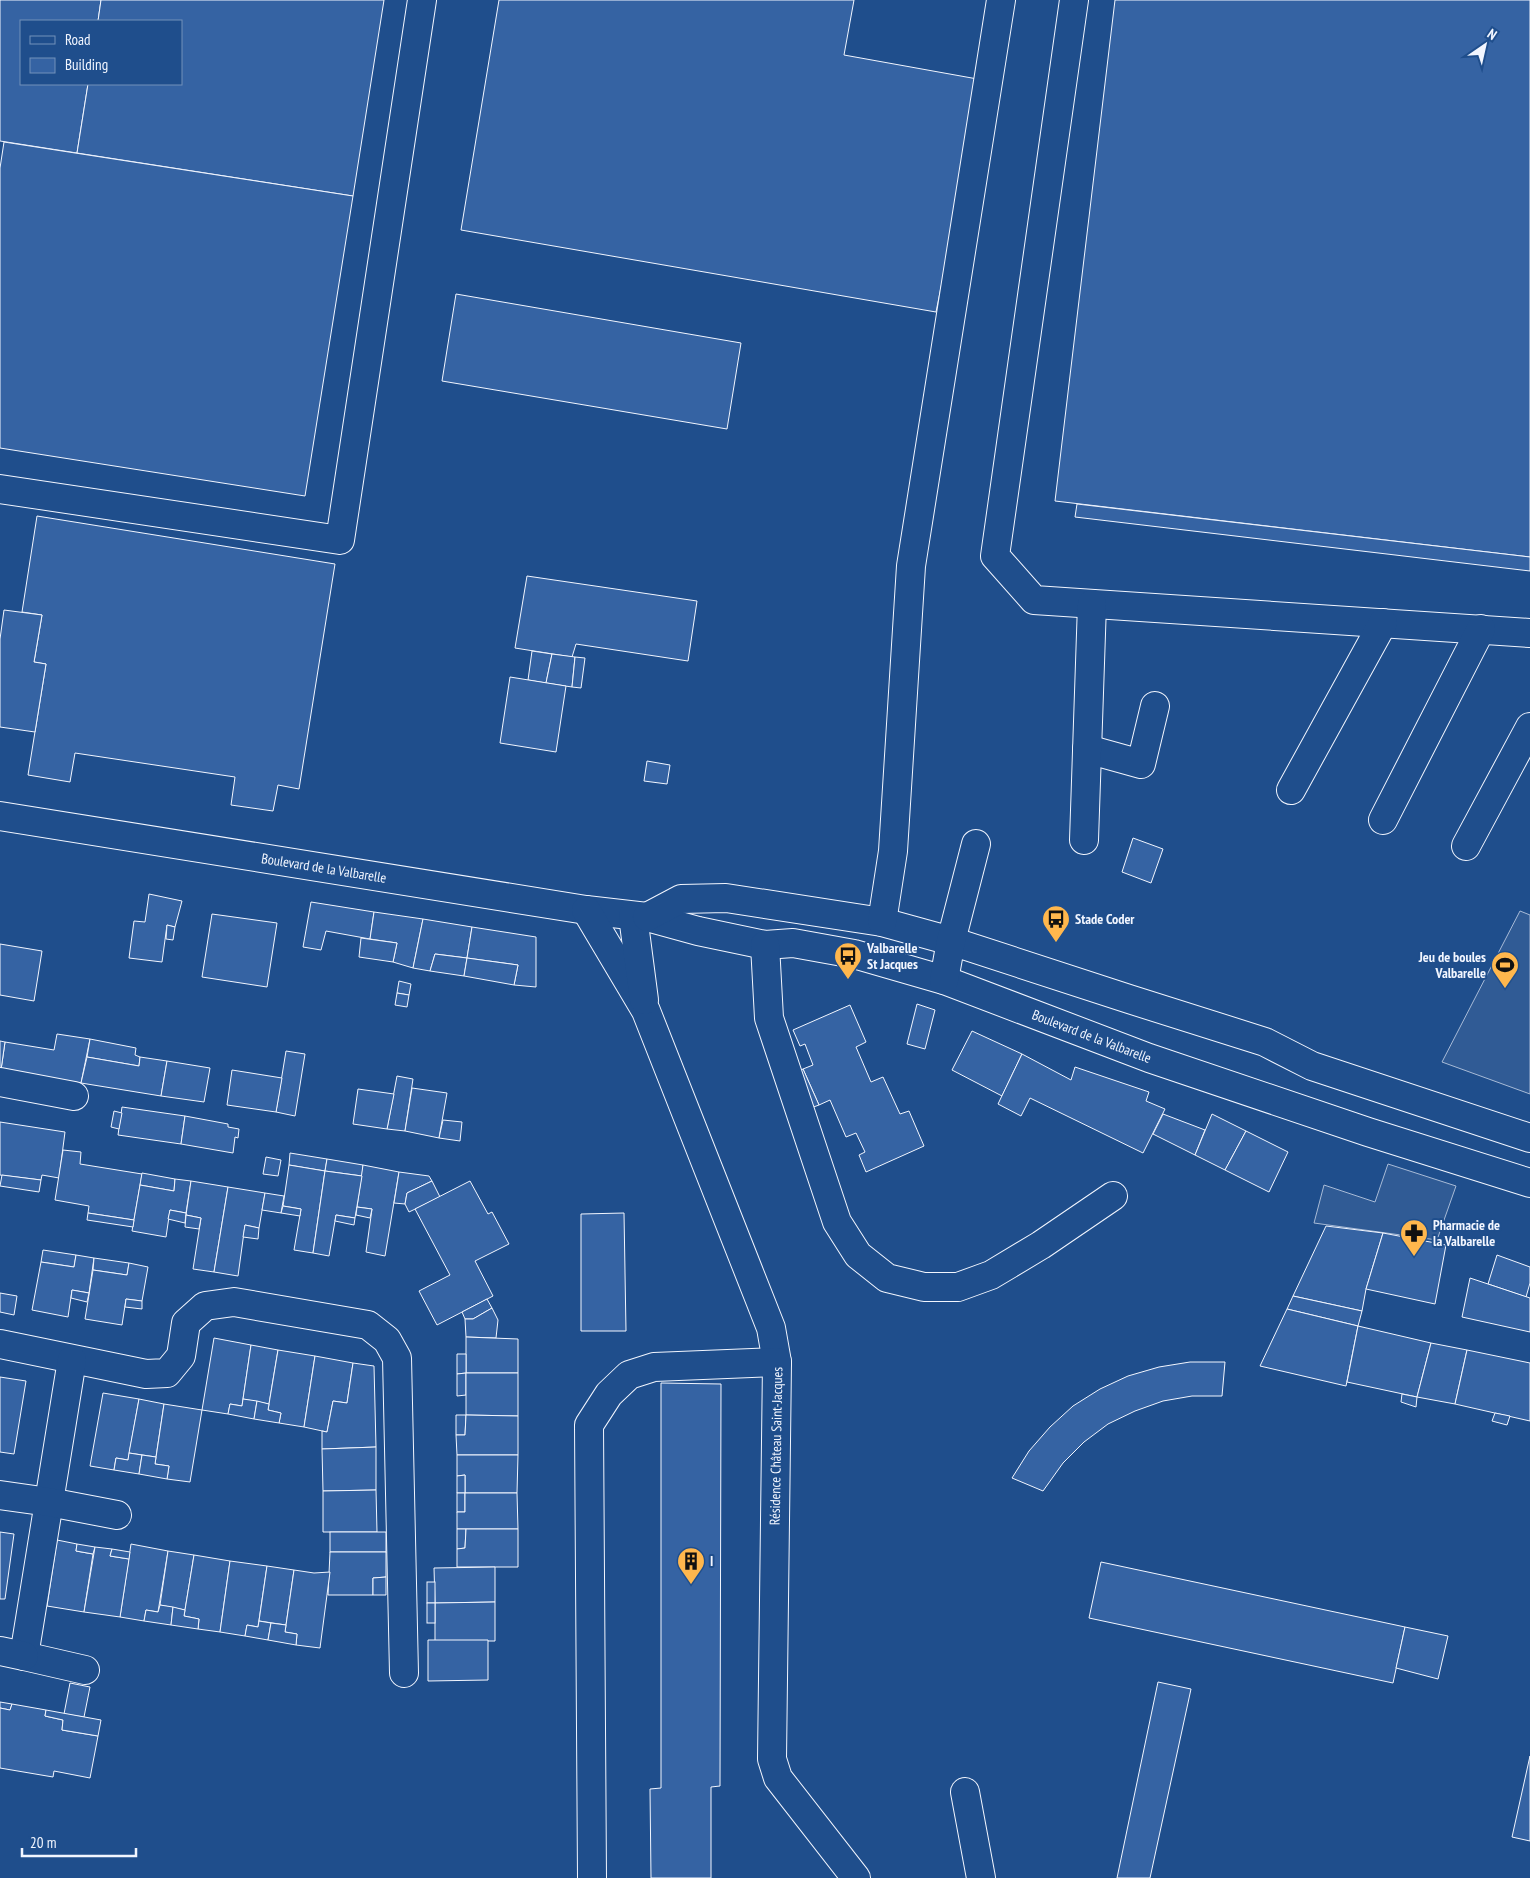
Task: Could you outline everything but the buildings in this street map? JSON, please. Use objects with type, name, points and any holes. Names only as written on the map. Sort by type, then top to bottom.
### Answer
[{"type":"street","points":[[0,490],[340,540],[422,0]]},
{"type":"street","points":[[882,922],[893,852],[911,566],[1001,0]]},
{"type":"street","points":[[1074,0],[995,556],[1034,600],[1530,632]]},
{"type":"street","points":[[1084,840],[1092,604]]},
{"type":"street","points":[[1292,790],[1383,623]]},
{"type":"street","points":[[1383,820],[1481,629]]},
{"type":"street","points":[[1087,749],[1141,764],[1155,706]]},
{"type":"street","points":[[1466,846],[1530,727]]},
{"type":"street","name":"Boulevard de la Valbarelle","points":[[0,816],[586,910],[640,916],[698,931],[765,945],[793,943],[854,954],[944,980],[1149,1058],[1368,1132],[1530,1183]]},
{"type":"street","points":[[944,980],[951,941],[976,844]]},
{"type":"street","points":[[640,916],[681,899],[726,898],[882,922],[951,941],[1265,1042],[1312,1066],[1530,1138]]},
{"type":"street","name":"Résidence Château Saint-Jacques","points":[[586,910],[646,1011],[772,1328],[777,1362],[772,1759],[778,1778],[856,1878]]},
{"type":"street","name":"Résidence Château Saint-Jacques","points":[[640,916],[646,1011]]},
{"type":"street","points":[[765,945],[769,1018],[837,1222],[858,1255],[887,1278],[924,1287],[958,1287],[991,1275],[1041,1245],[1112,1196]]},
{"type":"street","points":[[0,1082],[74,1096]]},
{"type":"street","points":[[0,1344],[146,1374],[167,1373],[181,1356],[186,1323],[204,1306],[234,1302],[368,1325],[387,1340],[397,1358],[404,1673]]},
{"type":"street","points":[[72,1360],[49,1502],[12,1654],[85,1670]]},
{"type":"street","points":[[592,1878],[589,1425],[609,1394],[629,1375],[654,1367],[777,1362]]},
{"type":"street","points":[[0,1495],[117,1515]]},
{"type":"street","points":[[965,1792],[981,1878]]},
{"type":"shaded area","name":"Jeu de boules Valbarelle","points":[[1520,911],[1530,915],[1530,1094],[1442,1062]]},
{"type":"shaded area","points":[[1388,1164],[1456,1186],[1437,1240],[1314,1223],[1324,1185],[1375,1202]]},
{"type":"place","name":"Stade Coder","points":[[1056,943]]},
{"type":"place","name":"Valbarelle St Jacques","points":[[848,980]]},
{"type":"place","name":"Jeu de boules Valbarelle","points":[[1505,989]]},
{"type":"place","name":"Pharmacie de la Valbarelle","points":[[1414,1257]]},
{"type":"place","name":"I","points":[[691,1585]]}]
